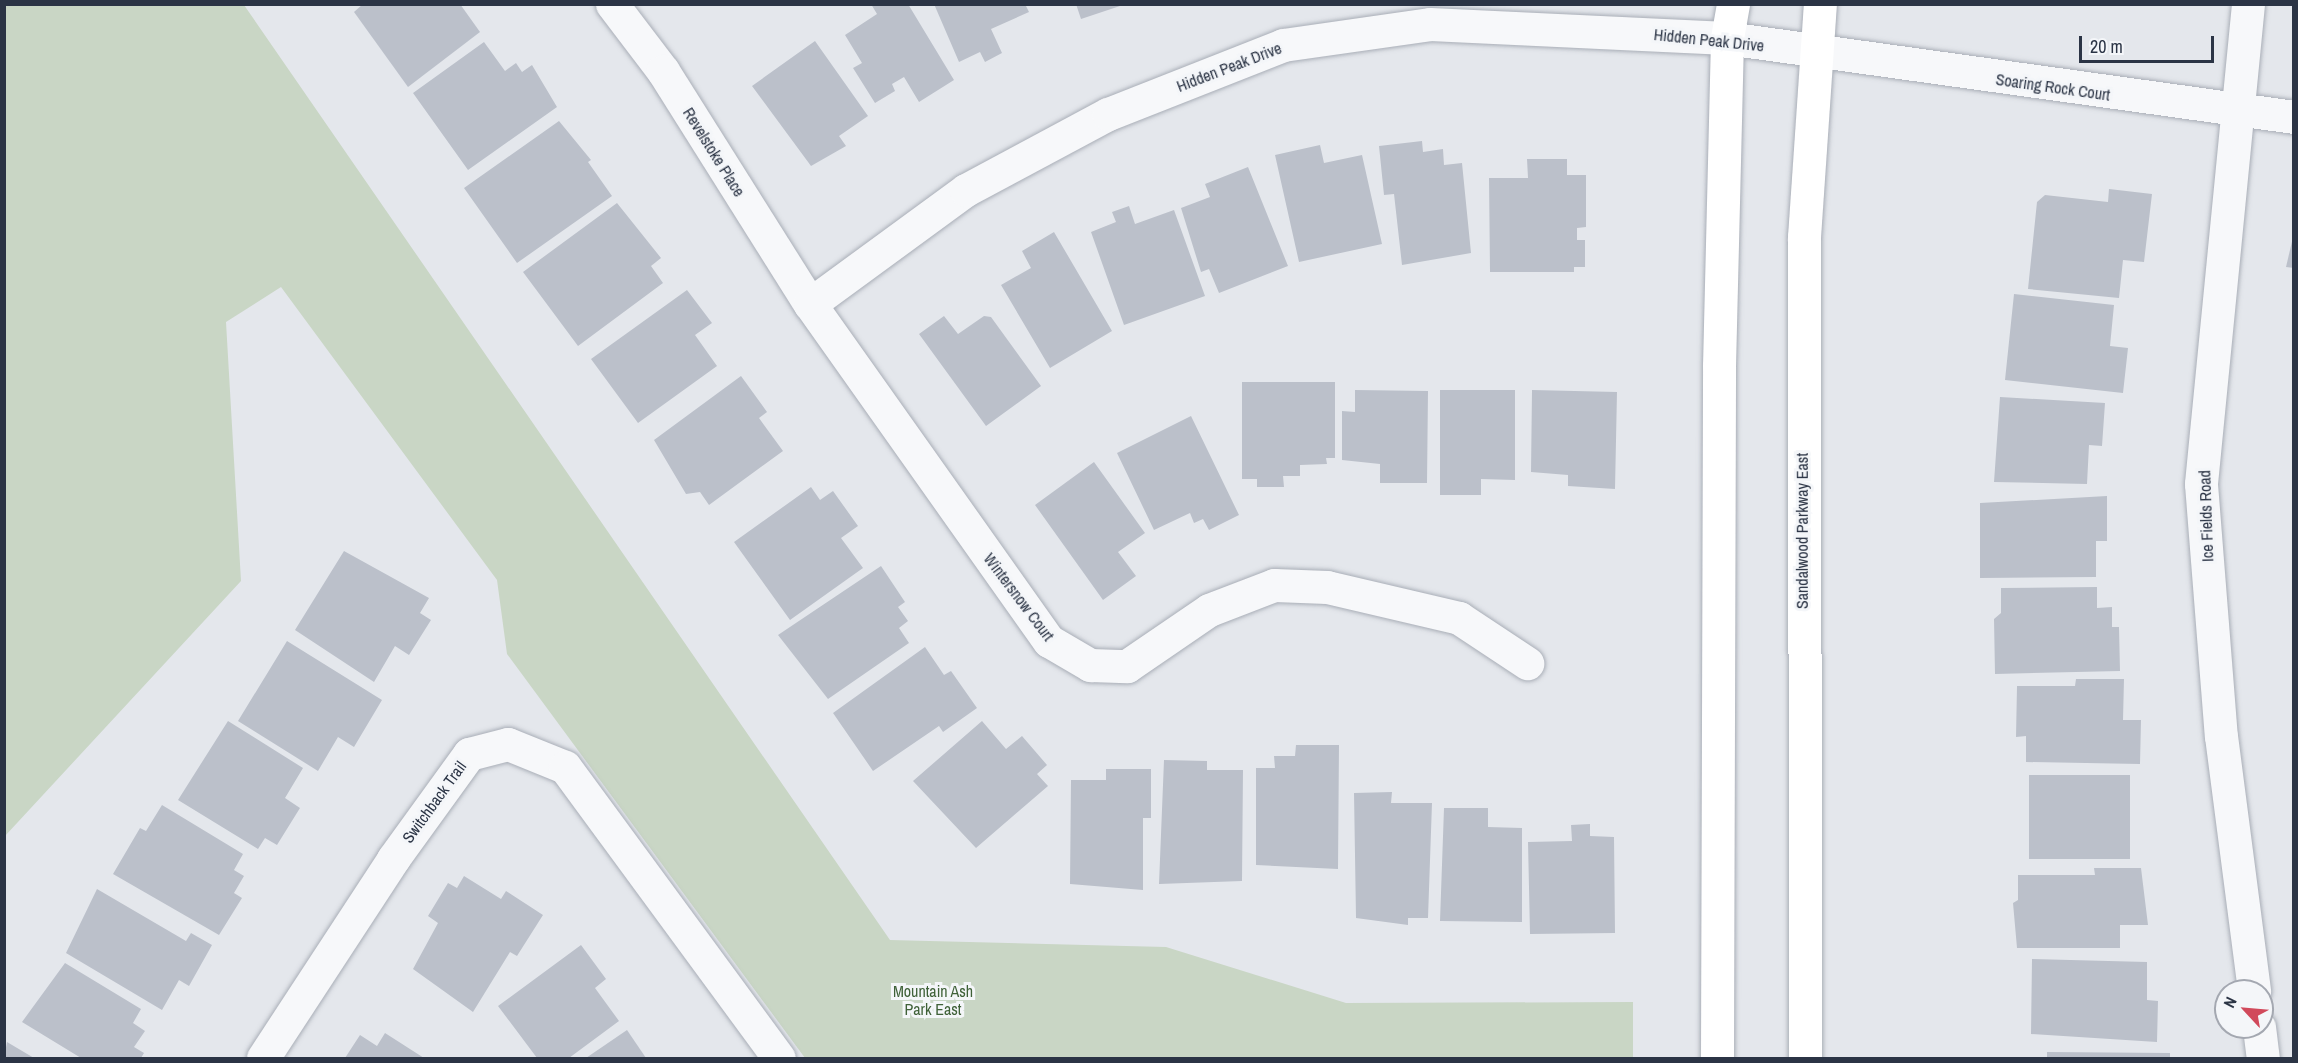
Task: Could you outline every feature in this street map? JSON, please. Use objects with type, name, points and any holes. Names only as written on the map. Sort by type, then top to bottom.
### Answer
[{"type":"main road","points":[[1717,1059],[1717,583],[1726,38],[1733,4]]},
{"type":"main road","name":"Sandalwood Parkway East","points":[[1805,1059],[1802,529],[1804,237],[1814,52],[1820,4]]},
{"type":"street","name":"Revelstoke Place","points":[[612,4],[663,71],[810,304]]},
{"type":"street","name":"Ice Fields Road","points":[[2248,4],[2201,484],[2222,736],[2252,979]]},
{"type":"street","name":"Hidden Peak Drive","points":[[810,304],[976,185],[1108,114],[1283,45],[1430,24],[1726,38],[1814,52]]},
{"type":"street","name":"Soaring Rock Court","points":[[1814,52],[2238,113],[2294,117]]},
{"type":"street","name":"Wintersnow Court","points":[[810,304],[1049,641],[1090,665],[1127,666],[1209,610],[1274,585],[1327,587],[1459,618],[1527,663]]},
{"type":"street","name":"Switchback Trail","points":[[263,1059],[393,859],[469,754],[508,744],[566,767],[779,1059]]},
{"type":"street","points":[[2260,1039],[2263,1059]]},
{"type":"green space","name":"Mountain Ash Park East","points":[[5,4],[244,5],[890,940],[1166,947],[1346,1003],[1633,1002],[1633,1058],[805,1058],[507,654],[497,580],[281,287],[226,322],[241,581],[5,836]]},
{"type":"building","points":[[363,4],[460,4],[480,32],[408,87],[354,12]]},
{"type":"building","points":[[871,4],[908,4],[954,80],[919,102],[904,77],[892,84],[895,91],[875,103],[853,68],[862,63],[845,35],[877,14]]},
{"type":"building","points":[[934,4],[1025,4],[1029,12],[991,29],[1002,53],[985,62],[980,52],[959,62]]},
{"type":"building","points":[[1076,4],[1123,4],[1123,5],[1081,19]]},
{"type":"building","points":[[815,41],[868,116],[839,136],[846,146],[811,166],[752,86]]},
{"type":"building","points":[[484,42],[505,71],[516,63],[522,72],[532,65],[557,107],[468,170],[413,93]]},
{"type":"building","points":[[559,121],[591,160],[588,162],[612,196],[517,263],[464,188]]},
{"type":"building","points":[[1422,141],[1423,152],[1443,149],[1444,165],[1462,163],[1471,253],[1402,265],[1394,194],[1384,195],[1379,146]]},
{"type":"building","points":[[1320,145],[1324,163],[1362,155],[1382,244],[1299,262],[1275,155]]},
{"type":"building","points":[[1527,159],[1567,159],[1567,175],[1586,175],[1586,227],[1577,228],[1577,240],[1585,240],[1585,267],[1574,267],[1574,272],[1490,272],[1489,178],[1528,178]]},
{"type":"building","points":[[1248,167],[1288,266],[1219,293],[1209,269],[1201,272],[1181,208],[1210,197],[1205,184]]},
{"type":"building","points":[[2109,189],[2152,194],[2144,262],[2123,260],[2119,298],[2028,289],[2037,202],[2045,195],[2108,202]]},
{"type":"building","points":[[617,203],[661,258],[651,266],[663,283],[578,346],[523,272]]},
{"type":"building","points":[[1129,206],[1135,224],[1174,210],[1205,296],[1124,325],[1091,232],[1116,222],[1112,212]]},
{"type":"building","points":[[1054,232],[1112,331],[1050,368],[1001,285],[1031,268],[1022,251]]},
{"type":"building","points":[[2294,233],[2294,268],[2286,267]]},
{"type":"building","points":[[687,290],[712,323],[695,335],[717,366],[638,423],[591,359]]},
{"type":"building","points":[[2014,294],[2114,305],[2110,346],[2128,348],[2123,393],[2005,380]]},
{"type":"building","points":[[944,316],[958,334],[984,316],[991,317],[1041,386],[986,426],[919,334]]},
{"type":"building","points":[[741,376],[767,412],[759,418],[783,451],[709,505],[700,492],[686,494],[654,440]]},
{"type":"building","points":[[1242,382],[1335,382],[1335,458],[1326,458],[1327,464],[1300,465],[1300,476],[1283,476],[1284,487],[1257,487],[1257,479],[1242,479]]},
{"type":"building","points":[[1355,390],[1428,391],[1427,483],[1380,483],[1380,464],[1342,460],[1342,411],[1355,412]]},
{"type":"building","points":[[1440,390],[1515,390],[1515,480],[1481,479],[1481,495],[1440,495]]},
{"type":"building","points":[[1532,390],[1617,392],[1615,489],[1568,486],[1568,475],[1531,472]]},
{"type":"building","points":[[2000,397],[2105,403],[2102,446],[2089,445],[2087,484],[1994,482]]},
{"type":"building","points":[[1191,416],[1239,515],[1209,530],[1203,519],[1194,523],[1190,513],[1154,530],[1117,453]]},
{"type":"building","points":[[1094,462],[1145,533],[1118,552],[1136,576],[1103,600],[1035,505]]},
{"type":"building","points":[[811,487],[820,500],[833,491],[858,526],[841,538],[863,568],[790,620],[734,542]]},
{"type":"building","points":[[2107,496],[2107,541],[2096,541],[2096,577],[1980,578],[1980,503]]},
{"type":"building","points":[[344,551],[429,598],[420,613],[431,620],[409,655],[395,646],[374,682],[295,630]]},
{"type":"building","points":[[881,566],[905,602],[898,607],[908,621],[899,628],[909,643],[828,699],[778,635]]},
{"type":"building","points":[[2097,587],[2097,608],[2112,607],[2112,627],[2119,627],[2120,671],[1995,674],[1994,619],[2001,613],[2001,588]]},
{"type":"building","points":[[287,641],[382,700],[354,747],[338,737],[318,771],[238,721]]},
{"type":"building","points":[[925,647],[944,675],[951,671],[977,708],[943,732],[939,726],[873,771],[833,713]]},
{"type":"building","points":[[2076,679],[2124,679],[2123,720],[2141,720],[2140,764],[2026,762],[2026,736],[2016,737],[2017,686],[2075,686]]},
{"type":"building","points":[[228,721],[303,768],[285,798],[300,808],[277,845],[265,838],[258,849],[178,800]]},
{"type":"building","points":[[982,721],[1006,749],[1022,736],[1047,765],[1037,774],[1048,786],[976,848],[913,781]]},
{"type":"building","points":[[1296,745],[1339,745],[1338,869],[1256,865],[1256,768],[1275,768],[1274,756],[1295,756]]},
{"type":"building","points":[[1164,760],[1207,761],[1207,770],[1243,770],[1242,881],[1159,884]]},
{"type":"building","points":[[1106,769],[1151,769],[1151,818],[1143,818],[1143,890],[1070,884],[1071,780],[1106,780]]},
{"type":"building","points":[[2029,775],[2130,775],[2130,859],[2029,859]]},
{"type":"building","points":[[1392,792],[1391,803],[1432,803],[1428,918],[1408,918],[1408,925],[1356,918],[1354,793]]},
{"type":"building","points":[[162,805],[243,854],[234,870],[244,876],[234,893],[242,898],[219,935],[113,874],[140,828],[146,831]]},
{"type":"building","points":[[1444,808],[1488,808],[1488,827],[1522,828],[1522,922],[1440,921]]},
{"type":"building","points":[[1590,824],[1590,836],[1614,837],[1615,933],[1530,934],[1528,842],[1572,841],[1571,825]]},
{"type":"building","points":[[2094,868],[2141,868],[2148,925],[2120,925],[2120,948],[2017,948],[2013,903],[2018,900],[2018,875],[2095,875]]},
{"type":"building","points":[[464,876],[501,899],[506,891],[543,915],[517,956],[510,952],[473,1012],[413,969],[438,923],[428,916],[448,883],[457,888]]},
{"type":"building","points":[[97,889],[186,941],[191,933],[212,945],[189,986],[179,980],[162,1010],[66,953]]},
{"type":"building","points":[[581,945],[606,979],[595,988],[619,1021],[569,1058],[537,1058],[498,1006]]},
{"type":"building","points":[[2032,959],[2147,962],[2147,1000],[2158,1001],[2157,1042],[2031,1034]]},
{"type":"building","points":[[65,963],[141,1009],[133,1023],[145,1031],[134,1047],[144,1053],[141,1058],[81,1058],[22,1022]]},
{"type":"building","points":[[627,1030],[646,1058],[586,1058]]},
{"type":"building","points":[[385,1033],[424,1058],[345,1058],[360,1035],[377,1046]]},
{"type":"building","points":[[7,1042],[34,1058],[4,1058]]},
{"type":"building","points":[[2047,1052],[2170,1053],[2170,1058],[2047,1058]]}]
